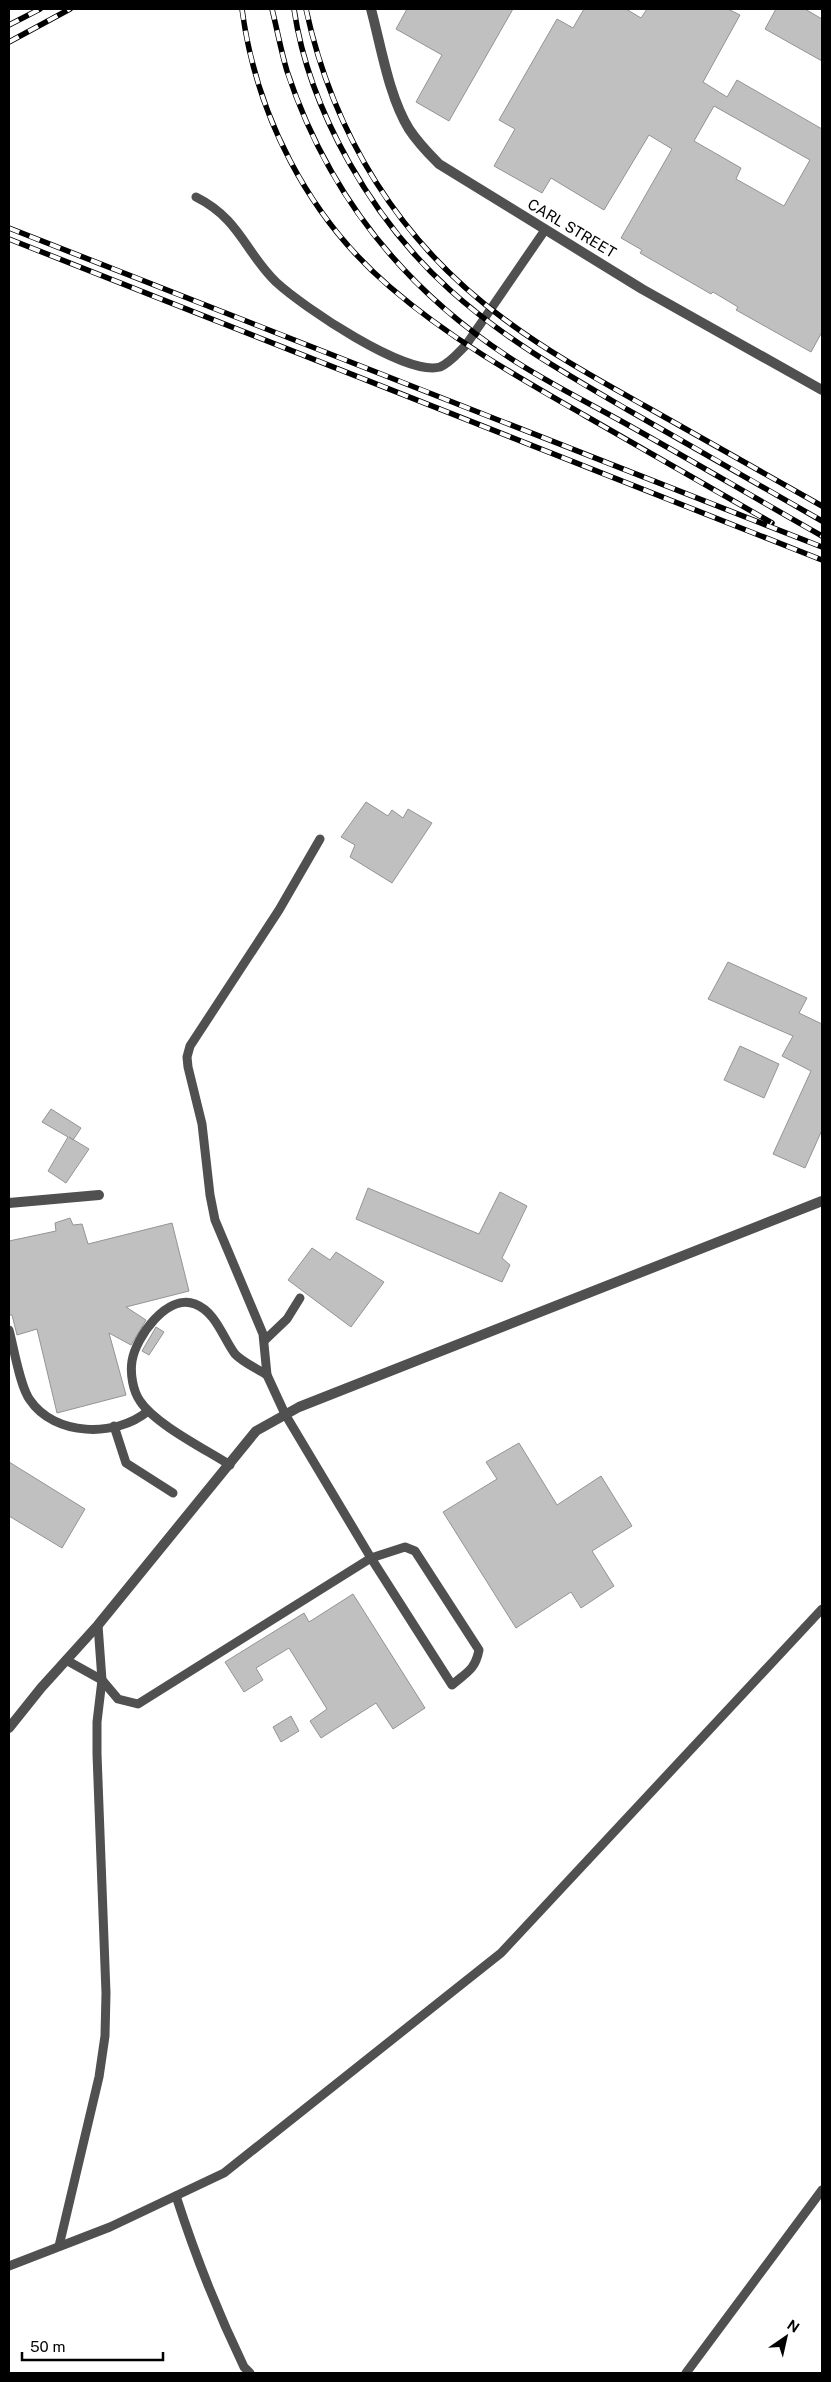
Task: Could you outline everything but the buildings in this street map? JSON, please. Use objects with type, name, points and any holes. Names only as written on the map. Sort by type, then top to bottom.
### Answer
[{"type":"street","name":"CARL STREET","points":[[371,9],[398,105],[408,128],[421,146],[439,164],[642,288],[822,390]]},
{"type":"street","points":[[9,1203],[98,1195]]},
{"type":"street","points":[[9,1728],[98,1625],[256,1431],[286,1414],[822,1201]]},
{"type":"lane","points":[[196,197],[233,223],[276,282],[318,314],[351,336],[403,362],[424,368],[440,367],[454,358],[466,345],[546,230]]},
{"type":"lane","points":[[66,1660],[102,1680],[118,1699],[138,1704],[371,1558],[405,1547],[416,1551],[479,1650],[476,1662],[470,1671],[452,1685],[371,1558],[286,1414],[267,1374],[265,1340],[215,1220],[210,1194],[202,1124],[187,1057],[190,1046],[200,1027],[279,910],[320,839]]},
{"type":"lane","points":[[265,1340],[287,1319],[300,1298]]},
{"type":"lane","points":[[230,1465],[148,1411],[140,1401],[133,1383],[131,1374],[133,1355],[150,1324],[171,1305],[186,1302],[200,1307],[216,1323],[236,1355],[267,1374]]},
{"type":"lane","points":[[9,1330],[25,1390],[34,1405],[42,1413],[81,1430],[97,1430],[135,1419],[148,1411]]},
{"type":"lane","points":[[114,1426],[126,1463],[173,1493]]},
{"type":"lane","points":[[9,2266],[110,2227],[224,2173],[501,1953],[822,1609]]},
{"type":"lane","points":[[58,2246],[99,2077],[105,2036],[106,1993],[97,1754],[102,1680],[98,1625]]},
{"type":"lane","points":[[686,2373],[822,2190]]},
{"type":"lane","points":[[176,2196],[195,2255],[217,2311],[244,2367],[250,2373]]},
{"type":"railway","points":[[9,25],[40,9]]},
{"type":"railway","points":[[9,42],[70,9]]},
{"type":"railway","points":[[242,9],[249,49],[273,125],[291,162],[311,196],[334,229],[361,259],[412,306],[459,340],[508,371],[772,523]]},
{"type":"railway","points":[[272,9],[287,71],[323,157],[346,196],[372,233],[401,267],[434,299],[469,329],[521,365],[822,536]]},
{"type":"railway","points":[[294,9],[302,48],[314,86],[330,125],[349,162],[371,198],[395,231],[450,290],[491,324],[558,369],[822,521]]},
{"type":"railway","points":[[306,9],[318,55],[334,99],[353,142],[376,182],[403,220],[433,256],[467,289],[504,319],[573,365],[822,506]]},
{"type":"railway","points":[[9,228],[822,547]]},
{"type":"railway","points":[[9,239],[822,560]]}]
